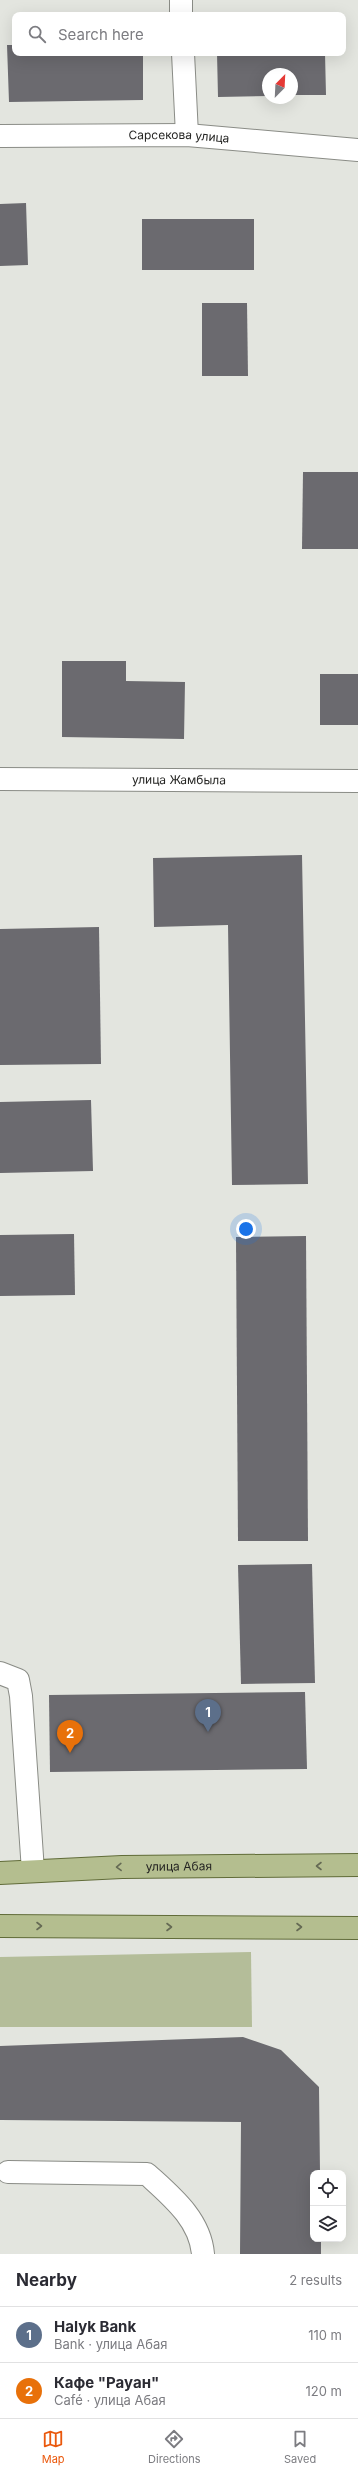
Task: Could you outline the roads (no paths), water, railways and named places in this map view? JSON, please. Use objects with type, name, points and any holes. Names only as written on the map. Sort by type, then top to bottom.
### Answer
[{"type":"main road","name":"улица Абая","points":[[0,1873],[122,1867],[358,1866]]},
{"type":"main road","points":[[0,1926],[358,1928]]},
{"type":"street","points":[[181,0],[181,12]]},
{"type":"street","points":[[183,56],[187,135]]},
{"type":"street","name":"Сарсекова улица","points":[[0,136],[187,135],[358,150]]},
{"type":"street","name":"улица Жамбыла","points":[[0,778],[358,781]]},
{"type":"street","points":[[0,1673],[18,1680],[21,1696],[33,1871]]},
{"type":"street","points":[[8,2172],[147,2174],[185,2209],[202,2241],[202,2254]]},
{"type":"place","name":"Halyk Bank","points":[[208,1732]]},
{"type":"place","name":"Кафе \"Рауан\"","points":[[70,1753]]}]
